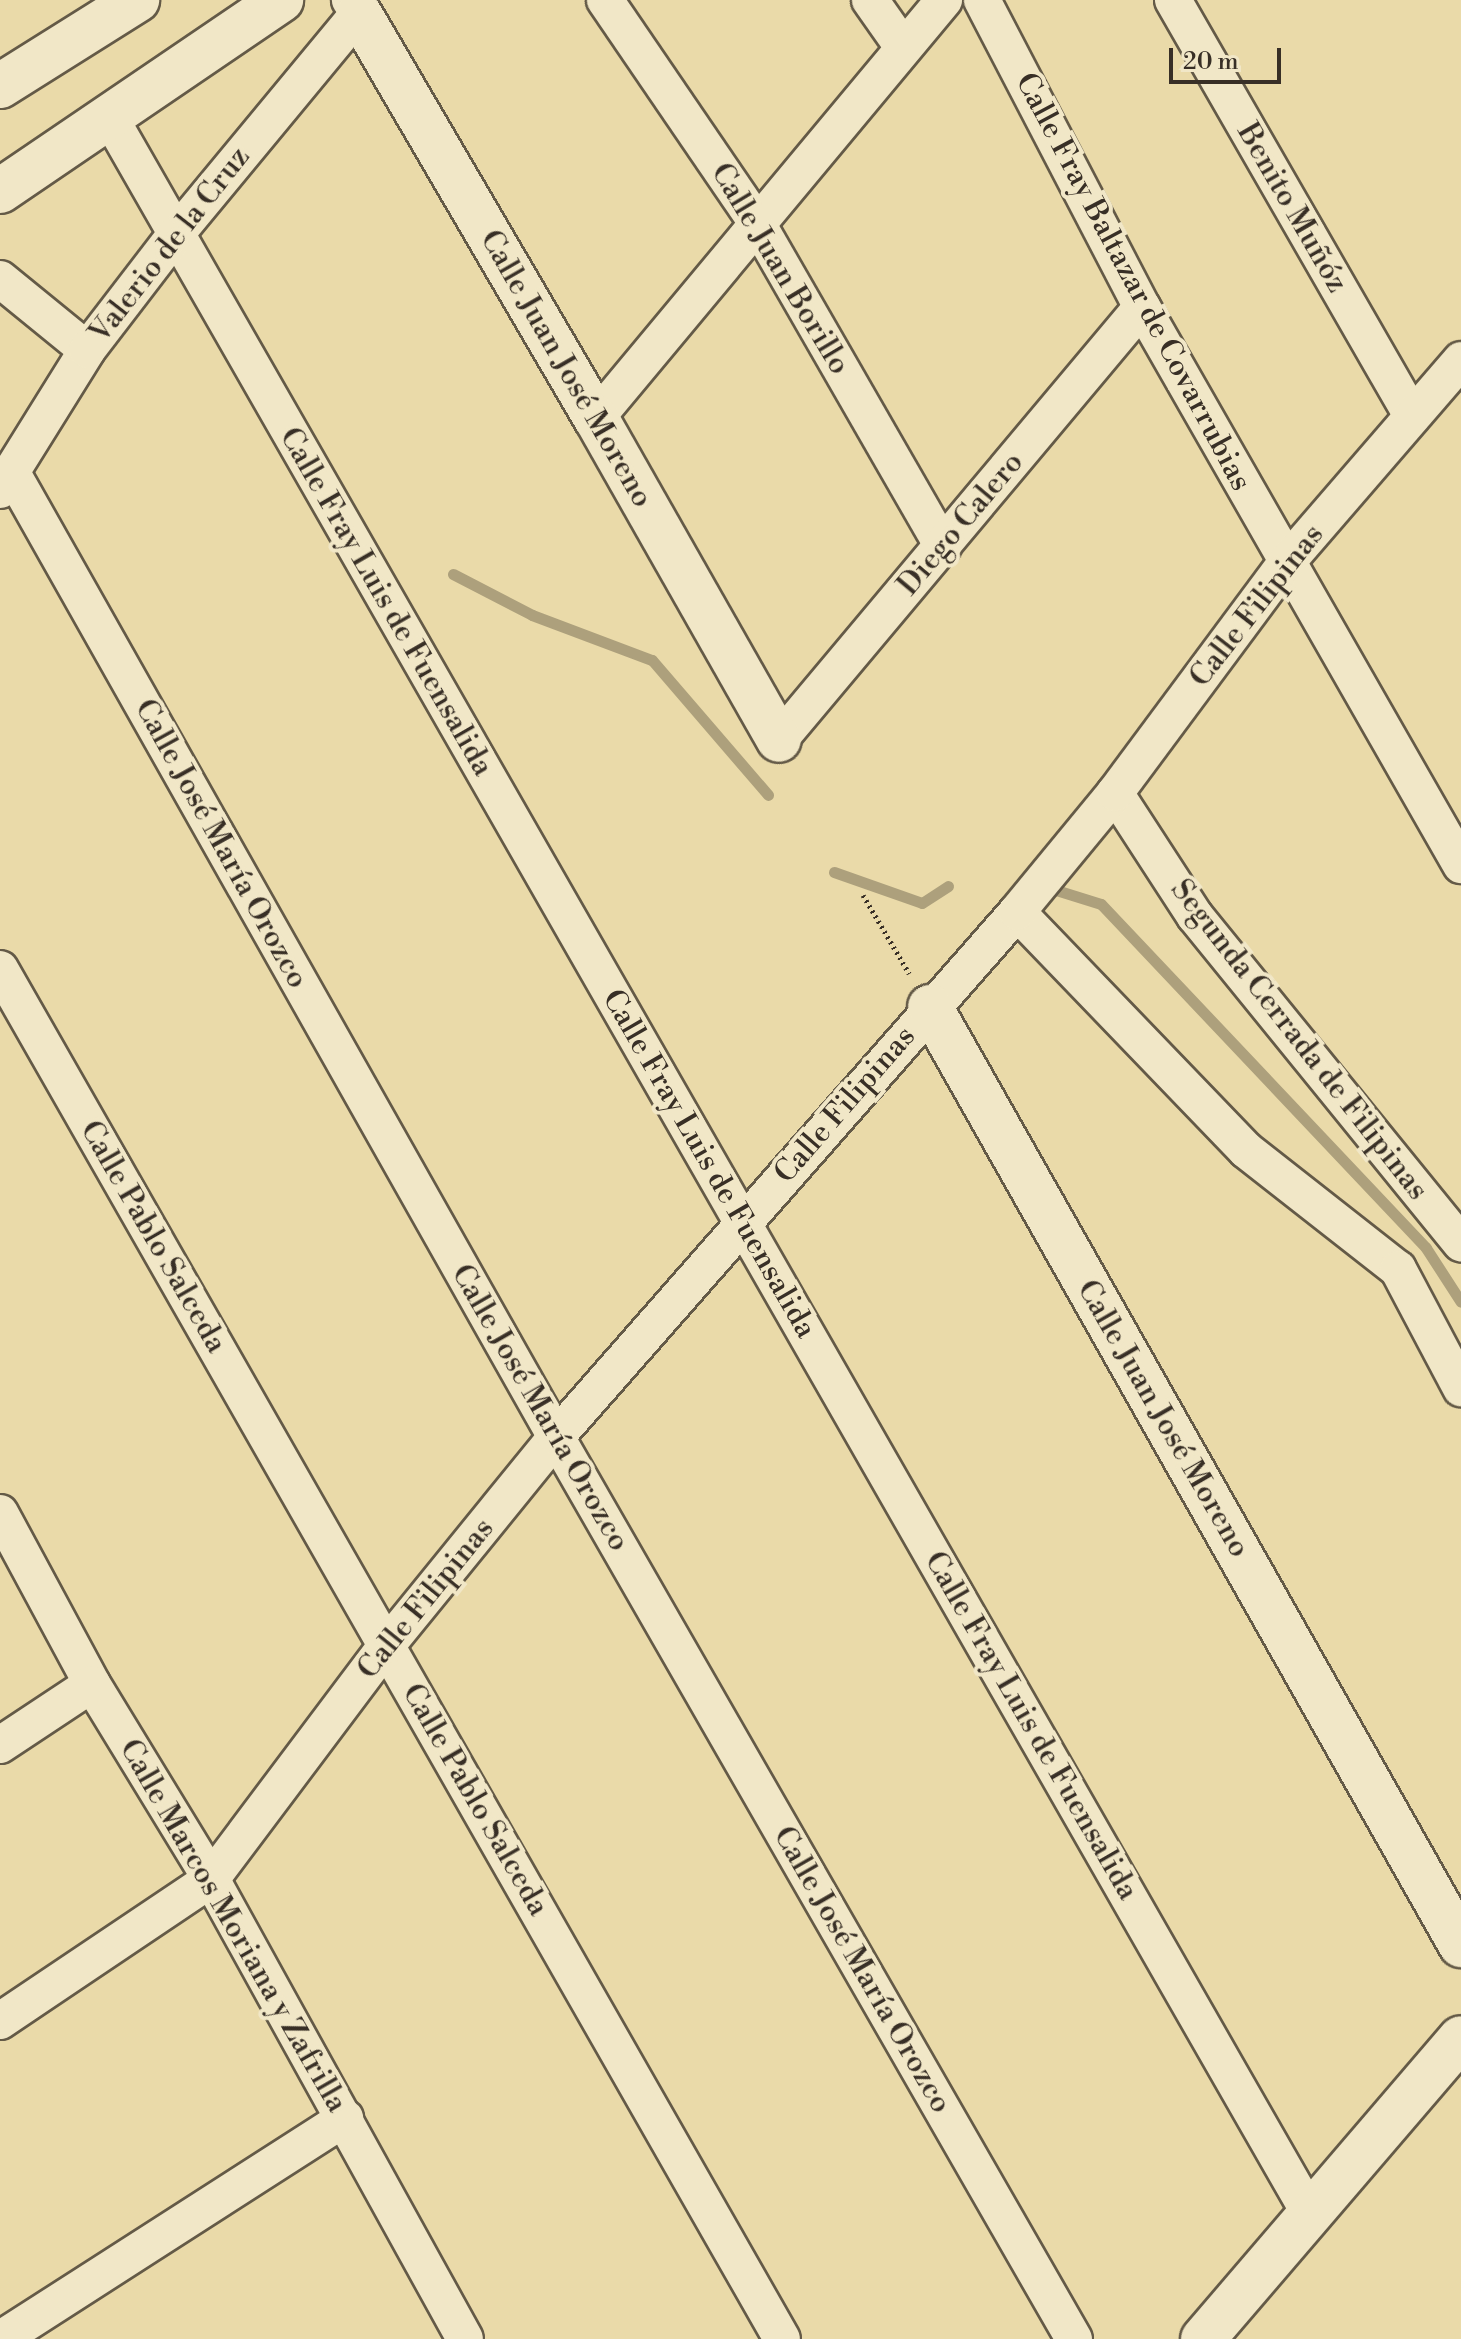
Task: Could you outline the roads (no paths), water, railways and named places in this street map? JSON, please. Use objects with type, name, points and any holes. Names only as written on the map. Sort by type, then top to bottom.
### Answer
[{"type":"street","points":[[0,86],[137,0]]},
{"type":"street","points":[[2,187],[281,0]]},
{"type":"street","name":"Calle Juan Borillo","points":[[605,0],[757,223],[943,546]]},
{"type":"street","points":[[870,0],[903,47]]},
{"type":"street","points":[[596,418],[944,0]]},
{"type":"street","name":"Calle Fray Baltazar de Covarrubias","points":[[982,0],[1142,307],[1461,865]]},
{"type":"street","name":"Benito Muñóz","points":[[1173,0],[1412,416]]},
{"type":"street","name":"Valerio de la Cruz","points":[[6,482],[87,350],[354,6]]},
{"type":"street","name":"Calle Juan José Moreno","points":[[354,6],[596,418],[779,740]]},
{"type":"street","name":"Calle Fray Luis de Fuensalida","points":[[109,116],[1309,2212]]},
{"type":"street","points":[[0,279],[87,350]]},
{"type":"street","name":"Diego Calero","points":[[779,740],[1142,307]]},
{"type":"street","name":"Calle Filipinas","points":[[0,2021],[211,1879],[387,1645],[556,1437],[930,1007],[1017,912],[1115,793],[1286,563],[1461,360]]},
{"type":"street","name":"Calle José María Orozco","points":[[6,482],[1074,2339]]},
{"type":"street","name":"Segunda Cerrada de Filipinas","points":[[1115,793],[1195,916],[1461,1243]]},
{"type":"street","points":[[1017,912],[1246,1150],[1398,1269],[1461,1388]]},
{"type":"street","name":"Calle Pablo Salceda","points":[[0,969],[782,2339]]},
{"type":"street","name":"Calle Juan José Moreno","points":[[930,1007],[1461,1945]]},
{"type":"street","name":"Calle Marcos Moriana y Zafrilla","points":[[0,1513],[92,1684],[211,1879],[345,2118],[461,2338]]},
{"type":"street","points":[[0,1745],[92,1684]]},
{"type":"street","points":[[1203,2339],[1461,2038]]},
{"type":"street","points":[[1,2339],[345,2118]]},
{"type":"waterway","points":[[453,574],[532,615],[652,660],[768,795]]},
{"type":"waterway","points":[[834,872],[922,903],[948,886]]},
{"type":"waterway","points":[[1056,890],[1101,904],[1426,1248],[1461,1302]]}]
